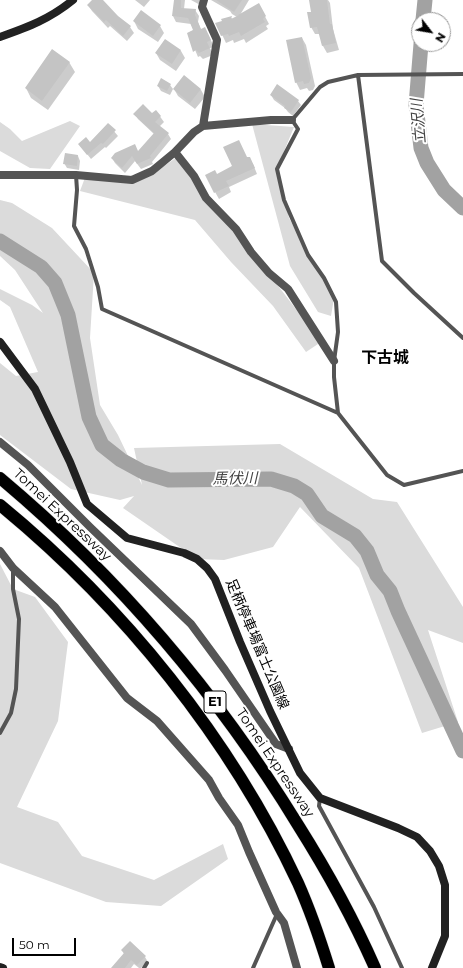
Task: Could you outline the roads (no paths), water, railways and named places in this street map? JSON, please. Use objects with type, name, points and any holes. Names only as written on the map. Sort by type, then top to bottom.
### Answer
[{"type":"highway","name":"Tomei Expressway","points":[[0,478],[68,537],[117,587],[210,695],[260,764],[312,847],[347,910],[375,968]]},
{"type":"highway","name":"E1","points":[[0,505],[62,560],[104,603],[163,671],[213,737],[254,802],[282,852],[308,908],[329,968]]},
{"type":"main road","points":[[0,37],[45,19],[58,12],[73,0]]},
{"type":"main road","name":"足柄停車場富士公園線","points":[[0,342],[35,389],[70,462],[87,504],[127,538],[184,553],[197,559],[207,568],[215,579],[256,680],[300,773],[320,798]]},
{"type":"main road","points":[[320,798],[398,828],[416,837],[430,851],[439,866],[446,885],[445,936],[432,968]]},
{"type":"street","points":[[203,126],[217,40],[202,7],[204,0]]},
{"type":"street","points":[[0,174],[76,175],[132,180],[152,171],[175,152],[194,132],[203,126],[271,120],[292,120]]},
{"type":"street","points":[[175,152],[194,176],[206,198],[236,229],[251,252],[270,273],[288,289],[334,361]]},
{"type":"street","points":[[0,442],[28,465],[191,624],[276,744],[289,749]]},
{"type":"street","points":[[0,551],[13,568],[55,607],[127,698],[156,721],[209,780],[219,798],[238,825],[278,914],[284,922],[297,968]]},
{"type":"lane","points":[[338,413],[334,377],[334,361],[338,332],[336,302],[324,278],[308,255],[284,200],[276,169],[298,129],[292,120],[320,87],[328,82],[358,74],[463,74]]},
{"type":"lane","points":[[358,74],[382,261],[463,338]]},
{"type":"lane","points":[[76,175],[77,190],[74,226],[86,249],[98,287],[102,309],[338,413],[387,475],[404,485],[463,471]]},
{"type":"lane","points":[[0,733],[11,713],[16,689],[19,619],[13,589],[13,568]]},
{"type":"lane","points":[[320,798],[319,806],[374,907],[402,968]]},
{"type":"lane","points":[[253,968],[278,914]]},
{"type":"lane","points":[[144,968],[146,963]]},
{"type":"waterway","name":"立沢川","points":[[424,12],[425,0]]},
{"type":"waterway","name":"立沢川","points":[[420,52],[416,105],[421,148],[427,163],[444,190],[463,208]]},
{"type":"waterway","name":"馬伏川","points":[[0,241],[41,267],[55,283],[68,315],[89,417],[102,445],[121,460],[143,472],[169,480],[271,479],[294,486],[307,494],[322,516],[355,536],[367,551],[377,575],[390,591],[463,751]]},
{"type":"district","name":"下古城","points":[[385,358]]}]
